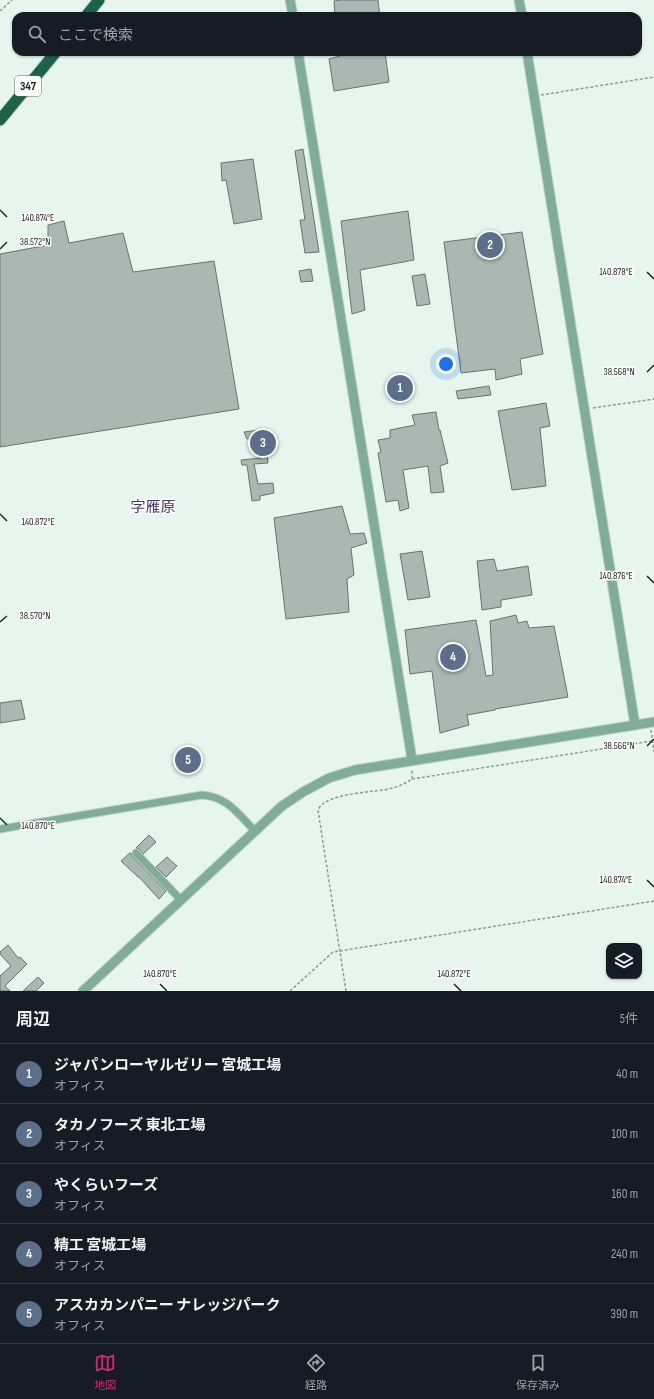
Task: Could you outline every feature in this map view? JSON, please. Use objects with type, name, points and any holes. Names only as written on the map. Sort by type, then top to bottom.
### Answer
[{"type":"highway","points":[[89,12],[99,0]]},
{"type":"highway","name":"347","points":[[0,120],[53,56]]},
{"type":"street","points":[[290,0],[292,12]]},
{"type":"street","points":[[519,0],[521,12]]},
{"type":"street","points":[[299,56],[412,760]]},
{"type":"street","points":[[528,56],[634,724]]},
{"type":"street","points":[[84,991],[282,806],[303,792],[329,778],[355,770],[412,760],[654,722]]},
{"type":"street","points":[[0,829],[202,795],[220,798],[228,803],[255,831]]},
{"type":"street","points":[[136,853],[181,900]]},
{"type":"path","points":[[0,11],[12,0]]},
{"type":"path","points":[[534,96],[654,77]]},
{"type":"path","points":[[584,410],[654,399]]},
{"type":"path","points":[[651,731],[654,752]]},
{"type":"path","points":[[346,991],[318,810],[319,806],[333,798],[392,788],[412,778],[652,741]]},
{"type":"path","points":[[412,771],[412,778]]},
{"type":"path","points":[[290,991],[333,952],[654,901]]},
{"type":"building","points":[[378,0],[380,12],[335,12],[334,1]]},
{"type":"building","points":[[340,56],[386,56],[389,82],[334,91],[329,59]]},
{"type":"building","points":[[303,149],[319,252],[305,253],[300,220],[305,220],[295,151]]},
{"type":"building","points":[[253,159],[262,219],[234,224],[226,180],[222,181],[221,163]]},
{"type":"building","points":[[408,211],[414,260],[360,270],[365,310],[352,314],[341,221]]},
{"type":"building","points":[[64,221],[69,243],[123,233],[133,272],[214,261],[239,409],[0,447],[0,254],[48,245],[48,225]]},
{"type":"building","points":[[522,232],[543,354],[520,359],[522,374],[496,380],[495,369],[461,373],[444,242]]},
{"type":"building","points":[[311,269],[313,281],[301,282],[299,271]]},
{"type":"building","points":[[425,274],[430,304],[417,306],[412,276]]},
{"type":"building","points":[[489,386],[491,395],[458,399],[456,391]]},
{"type":"building","points":[[546,403],[550,426],[540,428],[546,486],[512,490],[498,411]]},
{"type":"building","points":[[436,412],[439,430],[448,463],[440,466],[444,492],[431,493],[428,466],[403,470],[409,508],[400,511],[398,500],[386,502],[378,453],[381,452],[378,440],[390,438],[390,430],[415,425],[412,415]]},
{"type":"building","points":[[267,429],[267,444],[261,444],[260,437],[247,439],[244,432]]},
{"type":"building","points":[[267,453],[268,463],[254,464],[258,484],[273,483],[274,493],[260,496],[260,500],[252,501],[247,465],[242,465],[241,460],[261,458],[260,454]]},
{"type":"building","points":[[342,506],[350,534],[364,533],[367,543],[351,548],[354,575],[347,579],[349,612],[286,619],[274,518]]},
{"type":"building","points":[[422,551],[430,597],[408,600],[400,554]]},
{"type":"building","points":[[494,559],[497,571],[528,566],[532,595],[501,600],[501,607],[482,610],[477,561]]},
{"type":"building","points":[[516,615],[518,623],[527,621],[529,628],[554,626],[568,697],[467,715],[469,725],[440,733],[432,671],[410,674],[405,630],[476,620],[486,676],[493,675],[490,621]]},
{"type":"building","points":[[21,700],[25,719],[0,723],[0,703]]},
{"type":"building","points":[[149,835],[156,842],[143,854],[136,848]]},
{"type":"building","points":[[130,853],[166,891],[159,899],[139,877],[121,861]]},
{"type":"building","points":[[167,857],[177,866],[166,877],[156,867]]},
{"type":"building","points":[[8,945],[18,958],[20,957],[27,964],[5,986],[10,991],[0,991],[0,976],[11,966],[0,954],[0,952]]},
{"type":"building","points":[[38,977],[44,983],[36,991],[23,991]]},
{"type":"place","name":"タカノフーズ 東北工場","points":[[490,245]]},
{"type":"place","name":"ジャパンローヤルゼリー 宮城工場","points":[[400,388]]},
{"type":"place","name":"やくらいフーズ","points":[[263,443]]},
{"type":"place","name":"精工 宮城工場","points":[[453,657]]},
{"type":"place","name":"アスカカンパニー ナレッジパーク","points":[[188,760]]},
{"type":"district","name":"字雁原","points":[[153,507]]}]
